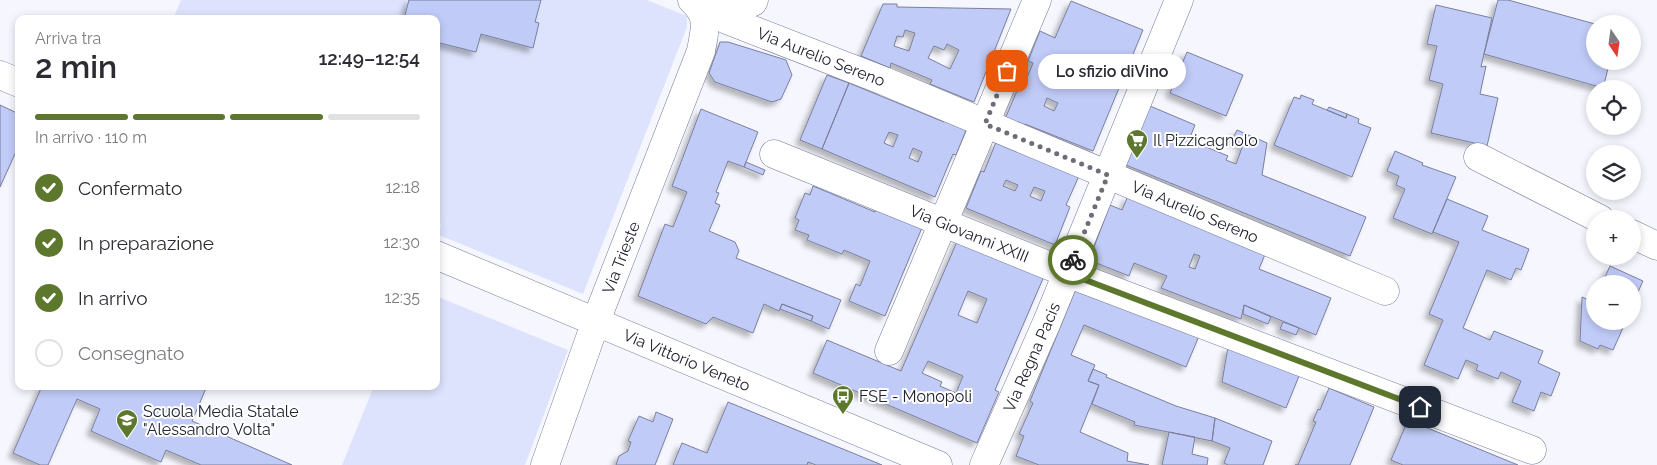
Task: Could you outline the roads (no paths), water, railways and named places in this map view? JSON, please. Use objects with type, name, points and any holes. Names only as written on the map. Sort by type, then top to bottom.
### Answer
[{"type":"street","points":[[692,0],[703,10],[706,24],[702,51]]},
{"type":"street","name":"Via Aurelio Sereno","points":[[698,0],[712,6],[746,6],[985,124],[1385,292]]},
{"type":"street","points":[[889,351],[1037,0]]},
{"type":"street","name":"Via Regna Pacis","points":[[984,465],[1067,273],[1179,0]]},
{"type":"street","points":[[702,51],[746,6]]},
{"type":"street","name":"Via Trieste","points":[[545,465],[596,321],[702,51]]},
{"type":"street","points":[[0,75],[15,81]]},
{"type":"street","name":"Via Giovanni XXIII","points":[[774,154],[1067,273],[1532,450]]},
{"type":"street","points":[[1478,157],[1586,212]]},
{"type":"street","points":[[1641,238],[1657,246]]},
{"type":"street","name":"Via Vittorio Veneto","points":[[440,257],[938,465]]},
{"type":"place","name":"Lo sfizio diVino","points":[[1007,71]]},
{"type":"place","name":"Il Pizzicagnolo","points":[[1137,159]]},
{"type":"place","name":"FSE - Monopoli","points":[[843,415]]},
{"type":"place","name":"Scuola Media Statale \"Alessandro Volta\"","points":[[127,439]]}]
